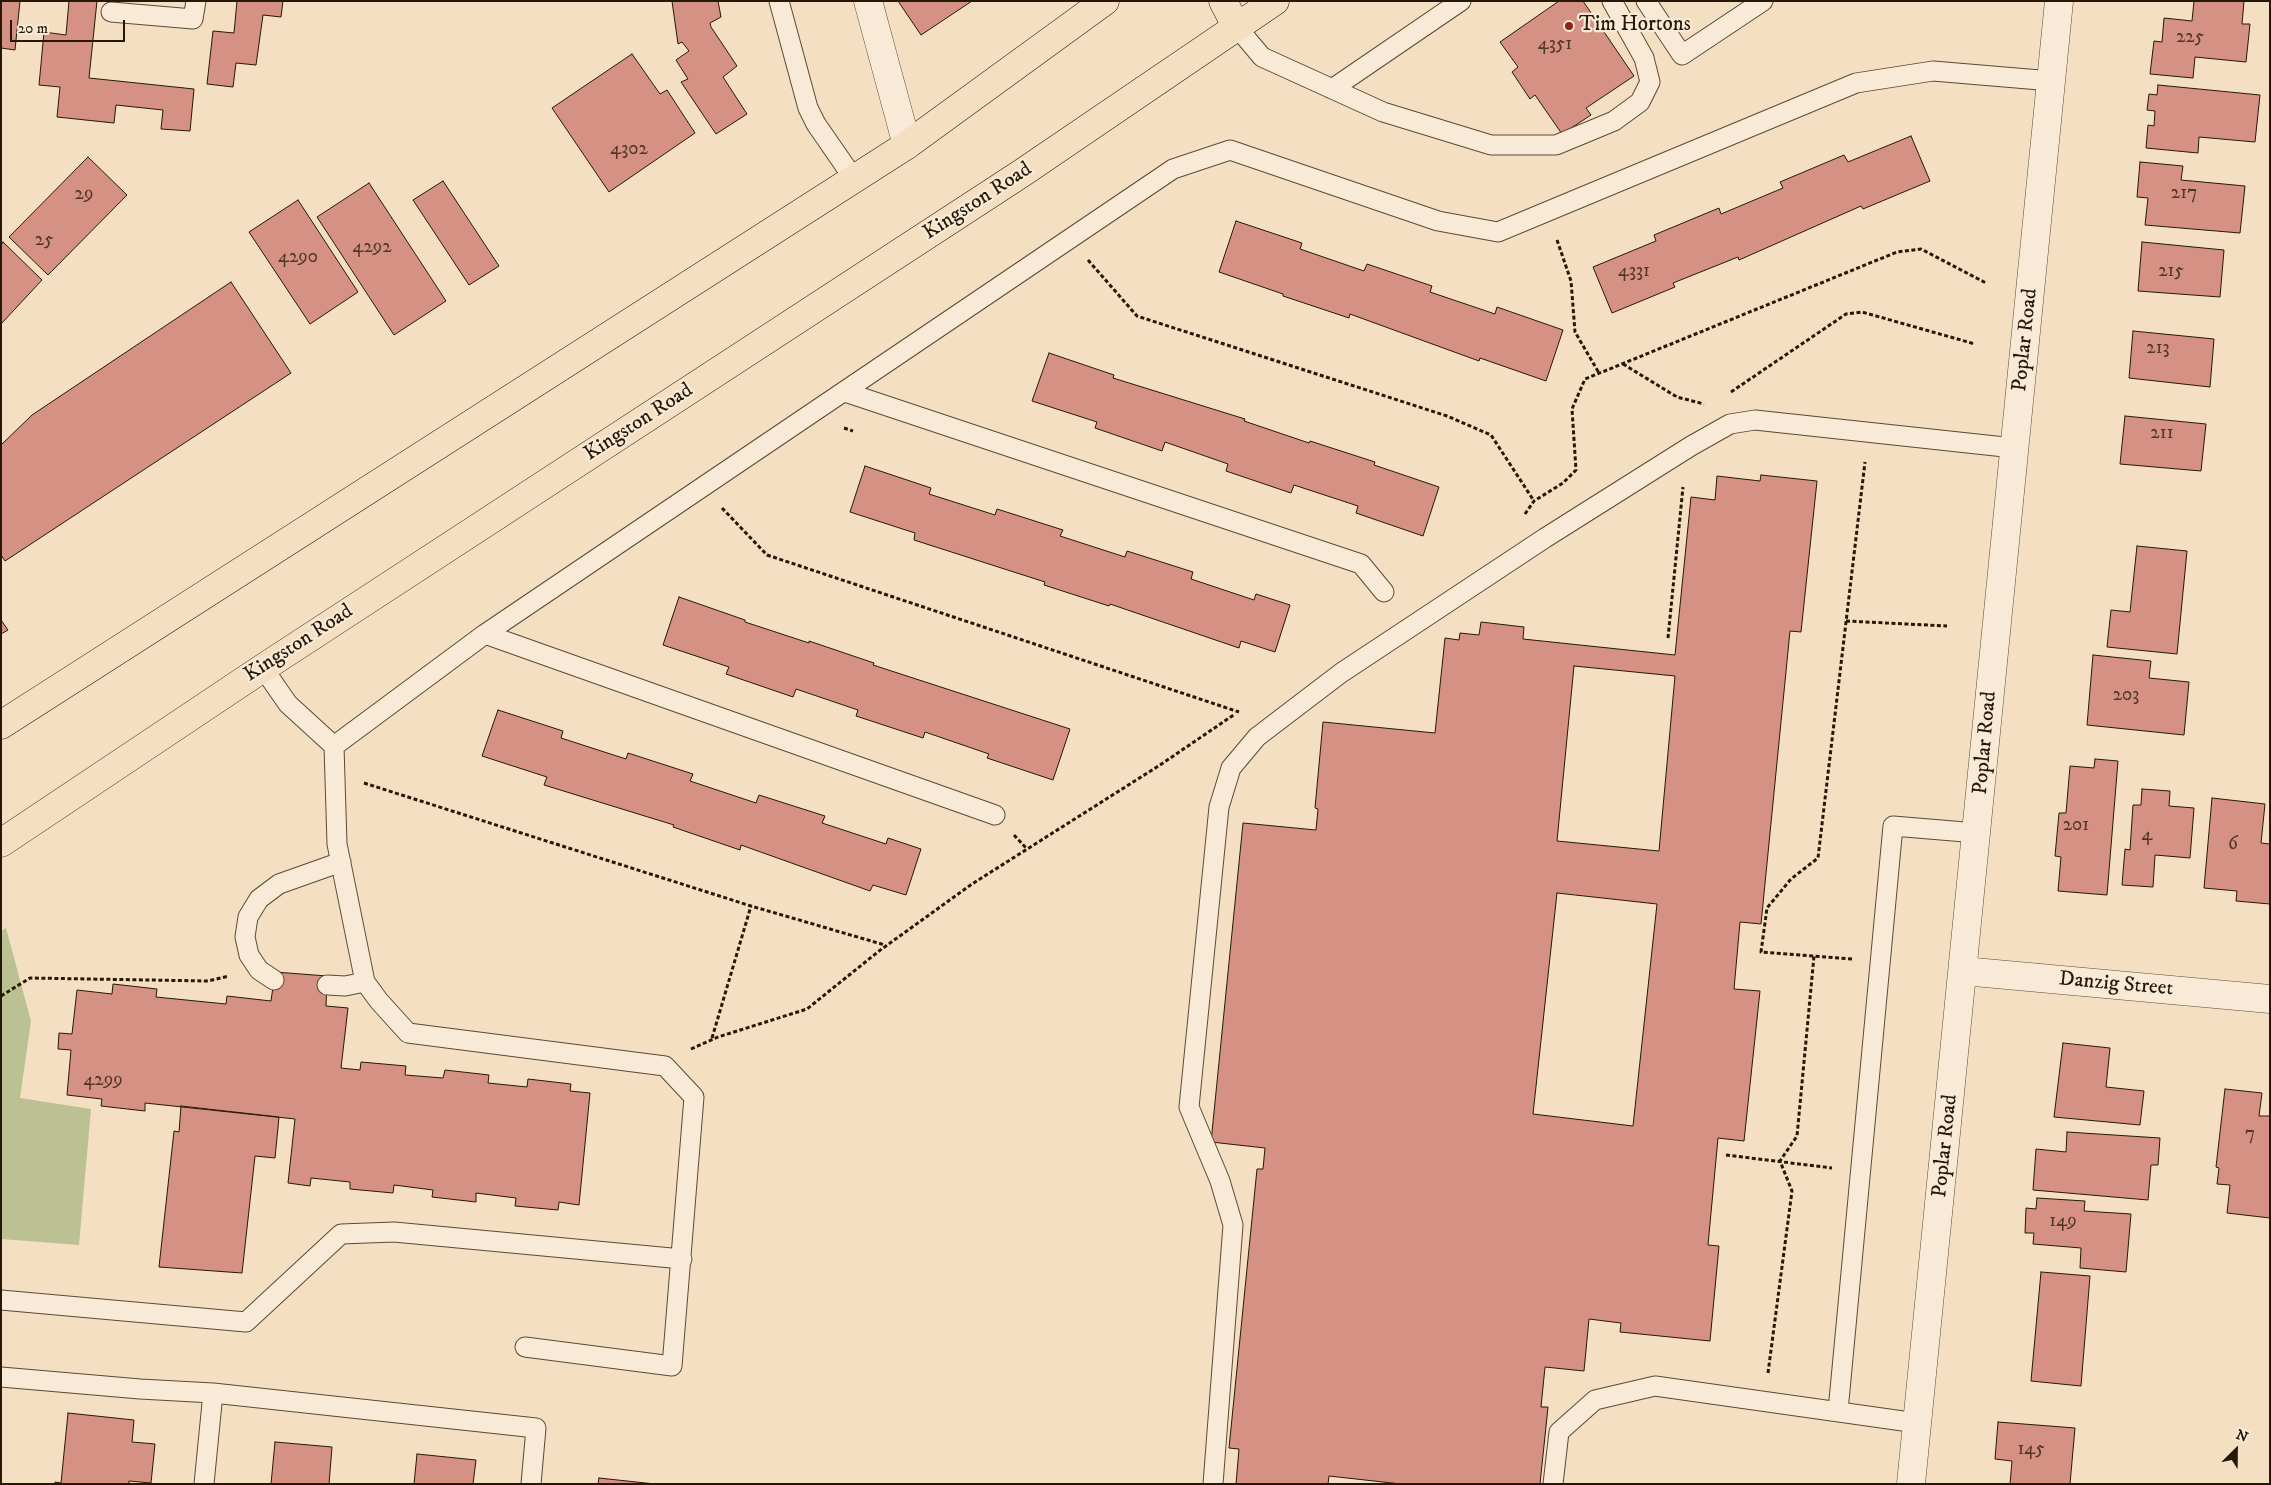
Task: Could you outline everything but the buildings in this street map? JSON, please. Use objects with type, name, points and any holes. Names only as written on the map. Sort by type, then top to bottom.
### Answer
[{"type":"main road","points":[[1,725],[907,145],[1105,1]]},
{"type":"main road","points":[[1223,1],[1236,26]]},
{"type":"main road","name":"Kingston Road","points":[[1,843],[263,668],[1022,173],[1275,1]]},
{"type":"street","points":[[868,1],[907,145]]},
{"type":"street","name":"Poplar Road","points":[[1911,1484],[2059,1]]},
{"type":"street","name":"Danzig Street","points":[[1963,971],[2270,999]]},
{"type":"lane","points":[[111,12],[193,19],[196,1]]},
{"type":"lane","points":[[779,1],[808,108],[816,124],[854,179]]},
{"type":"lane","points":[[1332,90],[1461,1]]},
{"type":"lane","points":[[1236,26],[1262,58],[1382,112],[1491,144],[1556,145],[1614,121],[1640,102],[1650,82],[1644,58],[1612,1]]},
{"type":"lane","points":[[1646,1],[1682,55],[1763,1]]},
{"type":"lane","points":[[334,746],[485,634],[1173,169],[1230,150],[1438,221],[1498,232],[1856,83],[1933,70],[2052,81]]},
{"type":"lane","points":[[844,392],[1361,564],[1384,592]]},
{"type":"lane","points":[[1213,1484],[1233,1225],[1220,1181],[1189,1107],[1219,807],[1231,768],[1257,737],[1341,673],[1553,533],[1691,446],[1730,424],[1755,420],[2014,448]]},
{"type":"lane","points":[[485,634],[995,815]]},
{"type":"lane","points":[[263,668],[288,704],[334,746],[338,844],[365,982],[379,1001],[408,1033],[665,1066],[694,1097],[672,1366],[525,1347]]},
{"type":"lane","points":[[1838,1411],[1893,826],[1977,833]]},
{"type":"lane","points":[[266,975],[249,955],[245,937],[248,917],[259,899],[279,884],[341,862]]},
{"type":"lane","points":[[327,985],[345,986],[365,982]]},
{"type":"lane","points":[[1,1300],[246,1322],[342,1234],[394,1232],[682,1259]]},
{"type":"lane","points":[[1,1377],[140,1390],[213,1393],[536,1428],[531,1484]]},
{"type":"lane","points":[[1552,1484],[1559,1432],[1595,1400],[1655,1386],[1917,1423]]},
{"type":"lane","points":[[204,1484],[213,1393]]},
{"type":"path","points":[[1556,237],[1571,281],[1575,332],[1599,373]]},
{"type":"path","points":[[1524,515],[1534,501],[1563,483],[1576,470],[1572,409],[1585,379],[1897,252],[1921,249],[1986,283]]},
{"type":"path","points":[[1088,260],[1137,316],[1447,416],[1491,435],[1534,501]]},
{"type":"path","points":[[1727,395],[1846,314],[1862,312],[1975,344]]},
{"type":"path","points":[[1622,364],[1677,397],[1711,405]]},
{"type":"path","points":[[1866,456],[1818,858],[1791,879],[1767,908],[1761,952],[1880,964]]},
{"type":"path","points":[[1668,638],[1683,484]]},
{"type":"path","points":[[718,504],[767,555],[1239,712]]},
{"type":"path","points":[[1846,621],[1947,626]]},
{"type":"path","points":[[665,1066],[685,1052],[712,1039],[807,1009],[886,945],[972,884],[1160,765],[1247,706]]},
{"type":"path","points":[[335,777],[361,782],[751,906],[886,945]]},
{"type":"path","points":[[712,1039],[751,906]]},
{"type":"path","points":[[1780,1161],[1797,1136],[1814,956]]},
{"type":"path","points":[[1,996],[30,978],[208,981],[266,975]]},
{"type":"path","points":[[1726,1155],[1860,1171]]},
{"type":"path","points":[[1766,1402],[1768,1369],[1792,1191],[1780,1161]]},
{"type":"green space","points":[[6,928],[31,1021],[20,1098],[91,1109],[79,1245],[1,1239],[1,931]]},
{"type":"place","name":"Tim Hortons","points":[[1569,26]]}]
